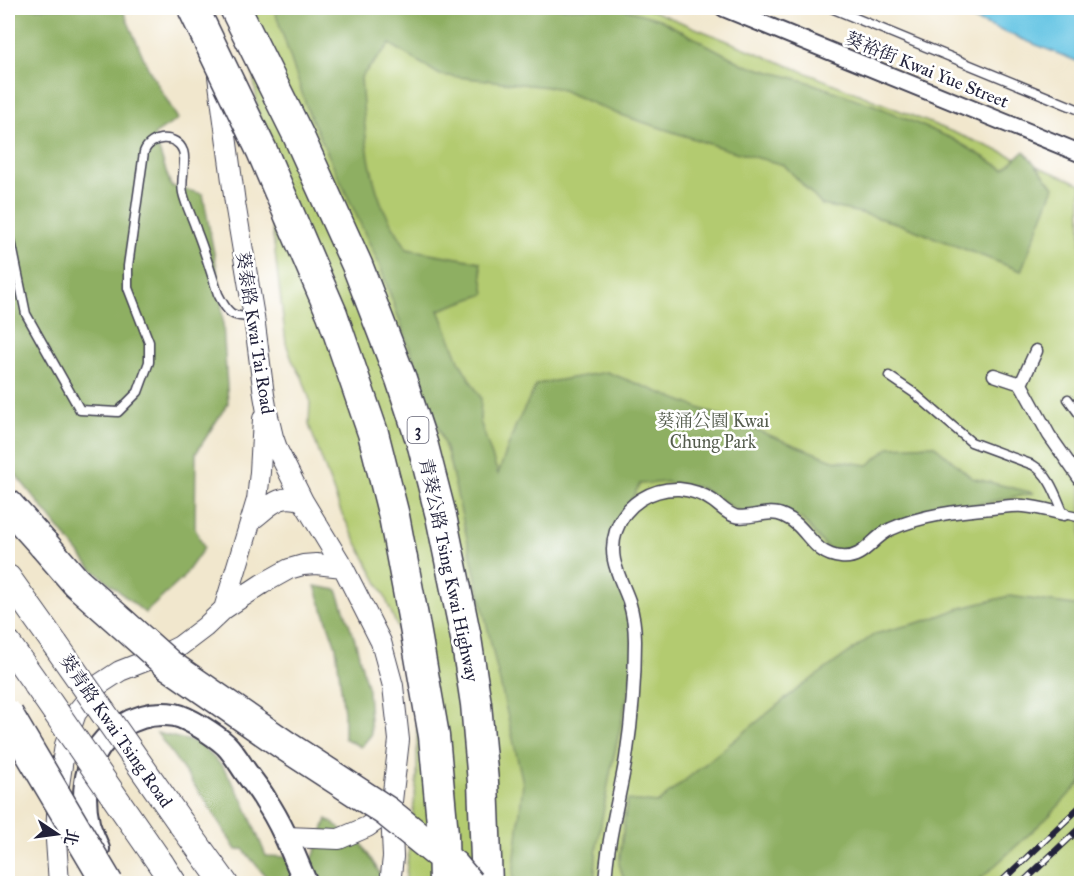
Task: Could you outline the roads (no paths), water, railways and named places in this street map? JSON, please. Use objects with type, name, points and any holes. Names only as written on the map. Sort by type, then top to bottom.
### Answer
[{"type":"highway","points":[[193,8],[262,151],[327,303],[373,433],[394,516],[434,736],[443,834],[444,884]]},
{"type":"highway","name":"青葵公路 Tsing Kwai Highway","points":[[235,8],[298,135],[357,265],[401,378],[423,446],[441,516],[464,627],[476,704],[483,782],[487,884]]},
{"type":"highway","points":[[8,505],[76,582],[169,665],[286,746],[386,811],[454,866],[469,884]]},
{"type":"highway","points":[[8,715],[108,884]]},
{"type":"main road","name":"葵青路 Kwai Tsing Road","points":[[8,578],[225,884]]},
{"type":"main road","points":[[8,644],[168,874]]},
{"type":"main road","points":[[119,884],[99,851],[88,826],[86,784],[90,766],[101,744],[126,722],[154,714],[177,715],[203,728],[227,746],[267,801],[286,837],[306,884]]},
{"type":"street","name":"葵泰路 Kwai Tai Road","points":[[208,8],[267,412],[278,451],[303,501]]},
{"type":"street","name":"葵裕街 Kwai Yue Street","points":[[724,8],[1082,154]]},
{"type":"street","points":[[1021,384],[1036,351]]},
{"type":"street","points":[[994,375],[1021,384],[1049,435],[1082,482]]},
{"type":"street","points":[[224,609],[252,519],[259,487],[264,395]]},
{"type":"street","points":[[605,884],[607,858],[626,756],[634,690],[634,621],[615,566],[613,545],[619,523],[625,513],[640,499],[668,489],[685,490],[705,497],[734,515],[747,517],[776,513],[795,523],[820,550],[833,556],[847,558],[866,550],[879,536],[889,530],[945,513],[1023,506],[1064,514]]},
{"type":"street","points":[[252,519],[279,499],[288,497],[303,501],[343,567],[381,642],[393,686],[399,740],[392,810],[393,857],[390,884]]},
{"type":"street","points":[[58,884],[56,840],[58,792],[65,745],[76,713],[100,684],[120,671],[180,646],[224,609],[289,569],[316,564],[343,567]]},
{"type":"street","points":[[286,837],[339,839],[367,827],[392,810]]},
{"type":"lane","points":[[831,8],[1082,111]]},
{"type":"lane","points":[[8,226],[26,314],[80,410],[118,412],[138,392],[149,362],[149,342],[128,288],[128,266],[144,152],[152,140],[170,139],[183,150],[183,194],[218,294],[230,314],[238,317],[254,317]]},
{"type":"lane","points":[[889,376],[914,393],[971,442],[1040,469],[1047,477],[1064,514],[1082,518]]},
{"type":"lane","points":[[1068,399],[1082,418]]},
{"type":"water","points":[[945,8],[1081,8],[1081,63]]},
{"type":"railway","points":[[999,884],[1082,805]]},
{"type":"railway","points":[[1021,884],[1082,826]]},
{"type":"railway","points":[[1075,884],[1082,877]]},
{"type":"park label","name":"葵涌公園 Kwai Chung Park","points":[[713,431]]}]
